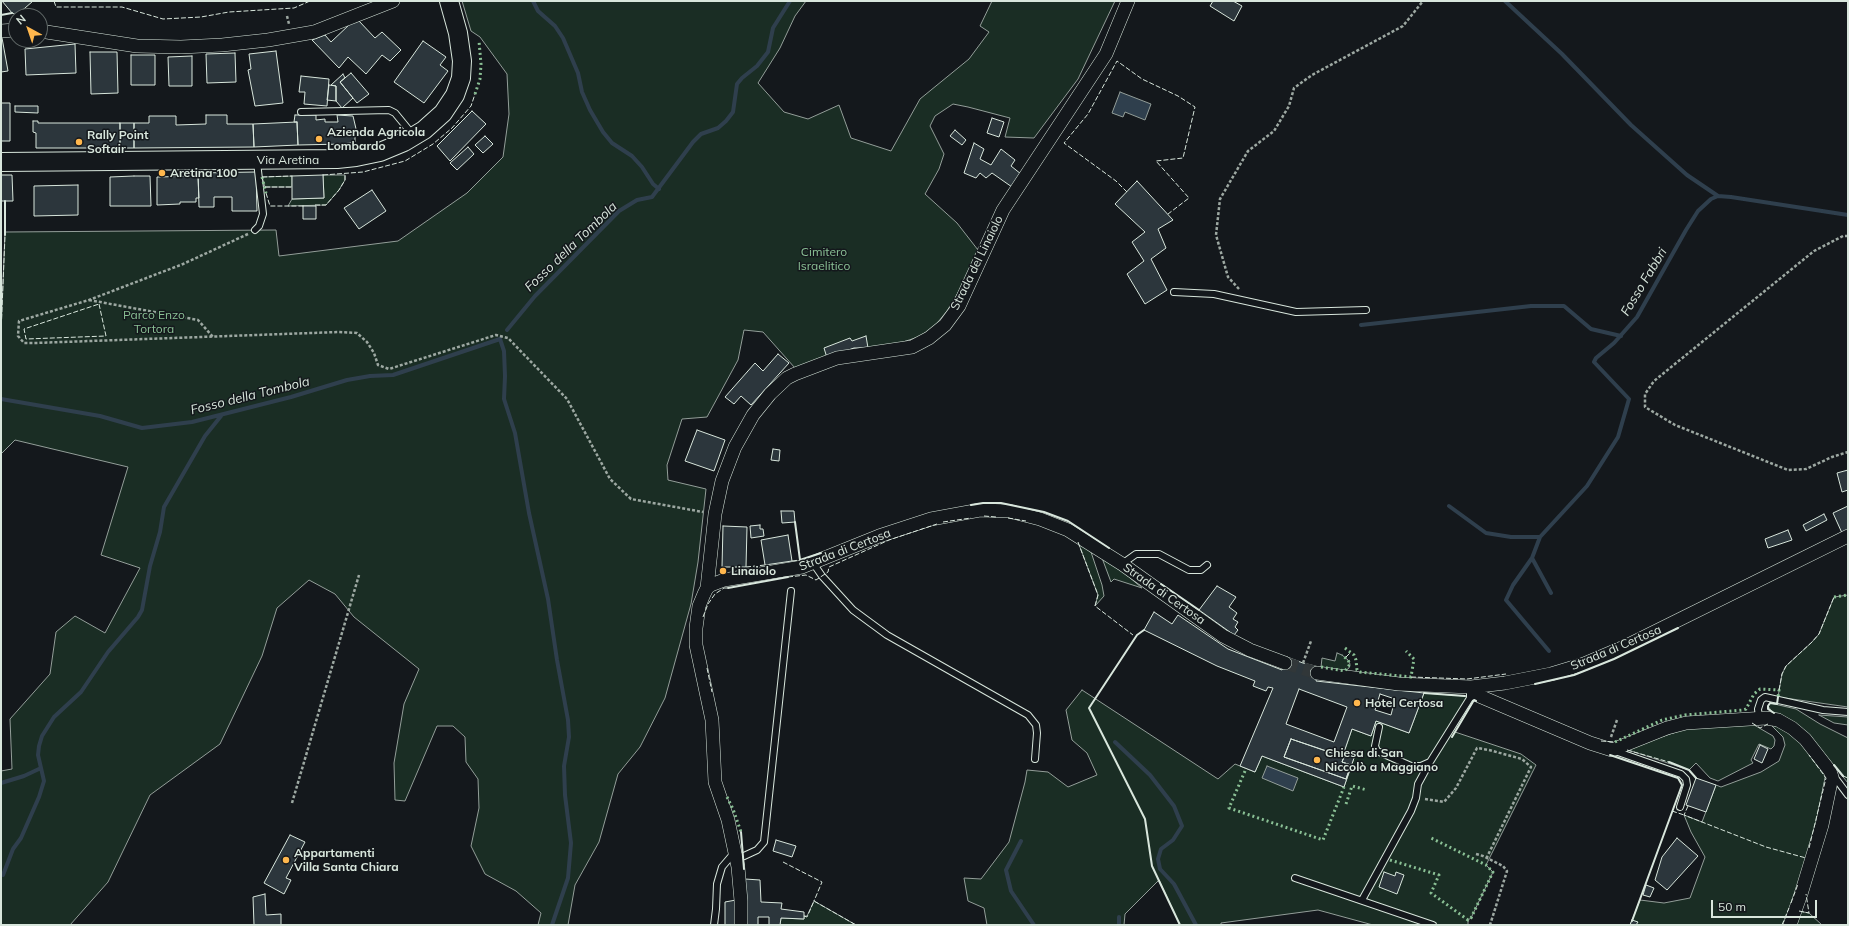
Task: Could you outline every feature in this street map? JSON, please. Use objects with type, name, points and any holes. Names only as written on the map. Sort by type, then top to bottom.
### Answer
[{"type":"main road","name":"Via Aretina","points":[[1,162],[348,159],[380,152],[415,136],[432,124],[443,113],[455,96],[461,78],[462,61],[461,46],[449,1]]},
{"type":"street","points":[[48,32],[137,46],[222,46],[314,32],[393,1]]},
{"type":"street","name":"Strada del Linaiolo","points":[[707,588],[715,514],[722,481],[743,432],[760,404],[787,378],[806,369],[837,358],[912,347],[929,338],[944,326],[959,306],[1003,210],[1106,54],[1128,1]]},
{"type":"street","name":"Strada di Certosa","points":[[707,588],[724,580],[791,570],[813,563],[879,536],[931,519],[963,512],[989,510],[1020,513],[1060,526],[1122,564],[1223,636],[1250,650],[1285,663]]},
{"type":"street","name":"Strada di Certosa","points":[[1317,673],[1399,684],[1471,687],[1533,678],[1584,664],[1631,643],[1848,536]]},
{"type":"street","points":[[707,588],[699,606],[696,628],[696,645],[711,713],[714,735],[715,782],[728,820],[736,855],[740,892],[741,925]]},
{"type":"street","points":[[1471,687],[1476,696],[1612,750],[1680,724],[1758,718],[1778,720],[1792,728],[1805,739],[1832,774],[1830,791],[1822,825],[1790,925]]},
{"type":"lane","points":[[301,112],[389,110],[395,113],[415,136]]},
{"type":"lane","points":[[255,230],[259,226],[263,214],[257,160]]},
{"type":"lane","points":[[1174,292],[1214,294],[1296,312],[1366,310]]},
{"type":"lane","points":[[1122,564],[1136,554],[1159,554],[1189,570],[1201,570],[1207,565]]},
{"type":"lane","points":[[813,563],[822,576],[853,610],[888,635],[1028,715],[1036,725],[1035,759]]},
{"type":"lane","points":[[714,925],[717,884],[722,867],[736,855],[744,856],[757,850],[764,842],[791,591]]},
{"type":"lane","points":[[1362,900],[1411,811],[1416,798],[1418,784],[1470,698],[1471,687]]},
{"type":"lane","points":[[1758,718],[1758,709],[1765,697],[1823,710],[1848,712]]},
{"type":"lane","points":[[1379,727],[1375,746],[1377,752],[1412,766],[1421,766],[1430,762]]},
{"type":"lane","points":[[1612,750],[1682,774],[1688,785],[1680,807]]},
{"type":"lane","points":[[1832,774],[1848,795]]},
{"type":"lane","points":[[1295,878],[1433,925]]},
{"type":"path","points":[[1250,301],[1228,277],[1216,235],[1220,199],[1248,150],[1274,131],[1289,106],[1294,88],[1312,75],[1403,26],[1423,1]]},
{"type":"path","points":[[255,230],[183,264],[89,300],[18,321],[18,336],[24,343],[35,343],[339,332],[357,333],[367,342],[374,353],[378,365],[389,370],[496,335],[508,338],[567,399],[610,479],[631,499],[715,514]]},
{"type":"path","points":[[1848,236],[1843,236],[1814,251],[1654,381],[1645,394],[1645,407],[1675,426],[1788,470],[1806,469],[1832,457],[1848,452]]},
{"type":"path","points":[[89,300],[198,320],[212,337]]},
{"type":"path","points":[[292,803],[359,575]]},
{"type":"path","points":[[1303,663],[1311,641]]},
{"type":"path","points":[[1416,798],[1444,802],[1456,788],[1477,748],[1522,759],[1531,767],[1487,857]]},
{"type":"path","points":[[1476,854],[1487,857],[1503,866],[1507,871],[1490,925]]},
{"type":"green space","points":[[462,1],[806,1],[795,16],[780,48],[758,83],[784,112],[808,119],[839,105],[851,138],[891,151],[920,99],[969,59],[989,32],[980,26],[992,1],[1115,1],[1078,79],[1034,138],[1005,137],[1010,118],[968,107],[953,104],[935,116],[930,126],[944,154],[939,169],[925,194],[957,223],[978,250],[967,278],[947,311],[933,328],[918,337],[894,345],[858,349],[854,348],[795,368],[763,332],[744,330],[738,360],[707,417],[682,419],[667,465],[668,480],[706,489],[698,562],[691,604],[665,698],[640,747],[618,774],[599,842],[575,885],[568,925],[538,925],[541,913],[516,891],[485,874],[471,846],[479,808],[478,779],[466,762],[465,737],[453,726],[437,726],[405,801],[395,800],[394,763],[404,704],[419,669],[354,617],[335,594],[309,580],[277,608],[262,656],[220,744],[150,795],[108,882],[70,925],[1,925],[1,771],[12,769],[10,719],[50,674],[56,632],[75,616],[105,633],[140,568],[101,555],[128,467],[15,440],[1,454],[1,333],[5,232],[276,230],[279,256],[398,241],[467,193],[503,157],[509,114],[507,74],[480,37],[471,31]]},
{"type":"green space","points":[[323,175],[345,175],[345,180],[339,190],[326,205],[288,206],[292,199],[324,198]]},
{"type":"green space","points":[[292,176],[292,187],[265,187],[262,177]]},
{"type":"green space","points":[[1078,542],[1091,552],[1102,585],[1104,596],[1095,606],[1098,595]]},
{"type":"green space","points":[[1102,558],[1115,565],[1142,588],[1114,579],[1111,582]]},
{"type":"green space","points":[[1848,595],[1848,707],[1778,697],[1782,674],[1786,666],[1819,634],[1834,597]]},
{"type":"green space","points":[[1337,653],[1348,660],[1350,664],[1349,668],[1345,671],[1321,667],[1322,658],[1335,661]]},
{"type":"green space","points":[[1082,690],[1218,779],[1235,764],[1255,772],[1262,756],[1344,787],[1354,758],[1343,755],[1352,729],[1371,736],[1376,721],[1409,733],[1424,693],[1465,696],[1474,700],[1455,732],[1521,754],[1536,765],[1486,865],[1493,872],[1471,918],[1468,920],[1468,925],[1373,925],[1318,910],[1221,923],[1221,925],[1180,925],[1159,880],[1125,914],[1124,925],[987,925],[984,908],[968,901],[964,878],[981,879],[1009,842],[1027,770],[1048,772],[1068,787],[1097,775],[1087,753],[1072,740],[1066,710]]},
{"type":"green space","points":[[1770,703],[1796,709],[1820,724],[1848,738],[1848,783],[1811,738],[1787,718],[1772,712],[1768,706]]},
{"type":"green space","points":[[1819,715],[1848,717],[1848,725],[1834,723]]},
{"type":"green space","points":[[1749,722],[1773,736],[1775,740],[1774,746],[1771,749],[1759,744],[1751,760],[1753,763],[1718,781],[1710,778],[1696,763],[1689,770],[1625,749],[1694,726]]},
{"type":"green space","points":[[1772,722],[1802,741],[1827,778],[1815,832],[1785,925],[1630,925],[1640,900],[1664,903],[1690,898],[1705,857],[1691,832],[1684,815],[1702,822],[1716,785],[1721,787],[1761,772],[1779,761],[1785,745],[1783,737],[1769,723]]},
{"type":"green space","points":[[814,901],[856,925],[780,925],[781,918],[804,919],[804,916],[807,916]]},
{"type":"green space","points":[[1798,911],[1809,913],[1822,925],[1793,925]]},
{"type":"water","points":[[1120,92],[1151,104],[1145,120],[1125,112],[1123,117],[1112,113]]},
{"type":"water","points":[[1267,766],[1298,778],[1293,791],[1262,778]]},
{"type":"building","points":[[2,1],[33,1],[25,8],[8,8]]},
{"type":"building","points":[[1213,1],[1233,1],[1242,6],[1234,21],[1210,6]]},
{"type":"building","points":[[359,21],[375,38],[382,32],[401,50],[390,61],[382,55],[366,74],[348,57],[339,68],[312,40],[325,35],[331,42],[350,24]]},
{"type":"building","points":[[1,38],[8,71],[1,72]]},
{"type":"building","points":[[423,41],[446,57],[440,65],[448,71],[424,103],[394,82]]},
{"type":"building","points":[[75,44],[76,73],[26,75],[25,49],[48,48],[48,47]]},
{"type":"building","points":[[276,51],[283,103],[255,106],[248,70],[251,69],[249,54]]},
{"type":"building","points":[[90,52],[117,52],[118,93],[91,94]]},
{"type":"building","points":[[235,53],[236,82],[207,83],[206,54]]},
{"type":"building","points":[[131,55],[155,55],[155,85],[131,85]]},
{"type":"building","points":[[192,56],[192,86],[169,86],[168,57]]},
{"type":"building","points":[[351,73],[369,94],[357,103],[340,82]]},
{"type":"building","points":[[343,74],[345,78],[340,82],[353,98],[342,108],[336,101],[336,86],[331,85]]},
{"type":"building","points":[[301,76],[329,79],[327,106],[304,104],[305,92],[299,92]]},
{"type":"building","points":[[329,85],[336,86],[336,101],[327,100]]},
{"type":"building","points":[[1,103],[10,103],[10,141],[1,141]]},
{"type":"building","points":[[15,106],[38,106],[38,113],[15,112]]},
{"type":"building","points":[[472,111],[486,124],[450,161],[437,146]]},
{"type":"building","points":[[206,115],[227,115],[227,124],[253,124],[254,147],[134,148],[134,123],[149,123],[149,116],[176,116],[176,125],[206,124]]},
{"type":"building","points":[[295,115],[316,115],[316,120],[325,119],[325,122],[338,122],[337,115],[353,116],[357,133],[355,134],[355,142],[344,144],[298,145],[297,122],[294,122]]},
{"type":"building","points":[[992,118],[1004,122],[999,137],[987,133]]},
{"type":"building","points":[[33,121],[38,121],[38,123],[120,123],[120,148],[36,148],[36,133],[33,132]]},
{"type":"building","points":[[297,122],[298,145],[254,147],[253,124]]},
{"type":"building","points":[[120,123],[134,123],[134,148],[120,148]]},
{"type":"building","points":[[955,130],[966,140],[962,145],[950,136]]},
{"type":"building","points":[[485,136],[493,144],[483,153],[475,145]]},
{"type":"building","points":[[974,143],[984,149],[980,159],[991,165],[1001,149],[1015,160],[1011,166],[1021,174],[1012,187],[992,173],[986,178],[980,173],[976,178],[964,173]]},
{"type":"building","points":[[468,147],[474,154],[457,170],[450,163]]},
{"type":"building","points":[[256,172],[257,211],[232,211],[232,197],[214,197],[214,207],[199,207],[198,173]]},
{"type":"building","points":[[1,175],[12,175],[13,201],[1,201]]},
{"type":"building","points":[[323,175],[324,198],[292,199],[292,176]]},
{"type":"building","points":[[150,176],[151,206],[110,206],[110,177]]},
{"type":"building","points":[[198,176],[199,198],[196,198],[196,202],[180,202],[180,204],[157,205],[157,177]]},
{"type":"building","points":[[1137,181],[1173,220],[1158,229],[1166,248],[1151,259],[1167,290],[1145,304],[1127,274],[1144,261],[1132,242],[1145,232],[1115,204]]},
{"type":"building","points":[[78,185],[78,215],[34,216],[34,186]]},
{"type":"building","points":[[372,190],[386,211],[359,229],[344,208]]},
{"type":"building","points":[[303,206],[316,206],[316,219],[303,219]]},
{"type":"building","points":[[866,336],[868,348],[854,348],[827,358],[824,348],[850,338],[852,341]]},
{"type":"building","points":[[778,354],[789,363],[751,405],[741,396],[734,404],[725,397],[755,363],[763,371]]},
{"type":"building","points":[[697,430],[725,440],[714,471],[685,461]]},
{"type":"building","points":[[773,449],[780,450],[779,461],[771,460]]},
{"type":"building","points":[[1848,470],[1848,490],[1842,492],[1837,473]]},
{"type":"building","points":[[1848,506],[1848,530],[1842,533],[1833,513]]},
{"type":"building","points":[[781,511],[794,511],[795,522],[782,523]]},
{"type":"building","points":[[1824,514],[1827,520],[1806,531],[1803,525]]},
{"type":"building","points":[[760,525],[760,529],[763,529],[764,536],[751,538],[750,526]]},
{"type":"building","points":[[723,526],[747,527],[746,567],[722,567]]},
{"type":"building","points":[[1788,530],[1792,540],[1768,548],[1765,539]]},
{"type":"building","points":[[788,535],[792,561],[765,565],[761,540]]},
{"type":"building","points":[[1217,586],[1236,597],[1229,607],[1237,613],[1233,619],[1238,622],[1235,627],[1238,630],[1234,635],[1199,610]]},
{"type":"building","name":"Hotel Certosa","points":[[1154,612],[1172,624],[1178,615],[1228,649],[1282,670],[1287,657],[1319,667],[1316,681],[1424,693],[1409,733],[1376,721],[1371,736],[1352,729],[1343,755],[1354,758],[1344,787],[1262,756],[1255,772],[1240,766],[1273,688],[1268,687],[1266,691],[1253,686],[1255,681],[1217,666],[1144,630]],"holes":[[[1299,689],[1347,707],[1334,742],[1286,724]],[[1380,694],[1395,699],[1391,715],[1375,710]],[[1291,739],[1344,757],[1342,762],[1351,765],[1346,779],[1284,757]]]},
{"type":"building","name":"Chiesa di San Niccolò a Maggiano","points":[[1291,739],[1344,757],[1342,762],[1351,765],[1346,779],[1284,757]]},
{"type":"building","points":[[1760,745],[1768,749],[1762,763],[1754,759]]},
{"type":"building","points":[[1696,778],[1716,785],[1706,812],[1686,805]]},
{"type":"building","name":"Appartamenti Villa Santa Chiara","points":[[290,835],[305,842],[286,878],[291,880],[284,894],[264,883]]},
{"type":"building","points":[[1677,838],[1698,856],[1667,890],[1655,880],[1662,857]]},
{"type":"building","points":[[776,840],[796,846],[792,857],[773,851]]},
{"type":"building","points":[[1384,872],[1395,876],[1396,872],[1404,875],[1397,894],[1379,887]]},
{"type":"building","points":[[745,879],[760,880],[761,902],[782,903],[781,909],[804,912],[804,919],[781,918],[780,925],[769,925],[769,917],[758,917],[758,925],[746,925]]},
{"type":"building","points":[[1646,885],[1654,888],[1650,897],[1643,895]]},
{"type":"building","points":[[265,894],[266,915],[281,914],[281,925],[254,925],[253,897]]},
{"type":"building","points":[[736,900],[735,925],[725,925],[725,902]]},
{"type":"building","points":[[1632,920],[1638,922],[1636,925],[1630,925]]},
{"type":"waterway","points":[[533,1],[538,11],[555,26],[563,38],[578,73],[582,92],[590,110],[603,132],[612,143],[632,156],[642,167],[653,184],[659,189]]},
{"type":"waterway","name":"Fosso della Tombola","points":[[507,330],[535,296],[619,211],[637,200],[652,197],[693,142],[701,134],[718,128],[726,121],[733,112],[737,84],[757,66],[768,52],[773,28],[790,1]]},
{"type":"waterway","points":[[1505,1],[1562,54],[1631,125],[1687,175],[1718,196]]},
{"type":"waterway","name":"Fosso Fabbri","points":[[1449,506],[1486,533],[1511,537],[1540,537],[1587,486],[1618,437],[1629,399],[1594,362],[1596,358],[1614,343],[1637,317],[1686,230],[1698,211],[1711,199],[1718,196],[1731,197],[1848,215]]},
{"type":"waterway","points":[[1361,325],[1531,306],[1564,306],[1591,329],[1621,336]]},
{"type":"waterway","points":[[1,399],[100,416],[142,428],[192,422],[291,397],[347,380],[370,376],[393,375],[500,339],[504,351],[504,399],[515,433],[529,513],[548,599],[568,720],[569,737],[564,766],[565,795],[571,843],[568,878],[552,925]]},
{"type":"waterway","points":[[3,875],[13,849],[21,838],[39,797],[44,781],[38,755],[42,736],[54,717],[81,692],[108,652],[138,617],[142,610],[150,566],[160,532],[164,507],[205,436],[221,416]]},
{"type":"waterway","points":[[1540,537],[1532,558],[1513,585],[1506,600],[1549,651]]},
{"type":"waterway","points":[[1532,558],[1551,593]]},
{"type":"waterway","points":[[1115,742],[1150,775],[1174,806],[1182,826],[1173,840],[1161,849],[1158,859],[1160,869],[1174,884],[1196,925]]},
{"type":"waterway","points":[[1,783],[24,776],[41,768]]},
{"type":"waterway","points":[[1021,841],[1006,870],[1011,891],[1034,925]]},
{"type":"waterway","points":[[1119,917],[1119,925]]},
{"type":"tunnel","points":[[1285,663],[1317,673]]},
{"type":"hedge","points":[[475,94],[480,79],[481,64],[479,41]]},
{"type":"hedge","points":[[262,177],[266,193]]},
{"type":"hedge","points":[[1834,597],[1848,595]]},
{"type":"hedge","points":[[1345,648],[1354,655],[1357,670],[1360,672],[1411,677],[1414,659],[1406,651]]},
{"type":"hedge","points":[[1321,667],[1345,671],[1350,664],[1342,655]]},
{"type":"hedge","points":[[1615,742],[1662,720],[1685,715],[1746,709],[1754,694],[1760,689],[1779,690],[1778,697]]},
{"type":"hedge","points":[[1245,771],[1229,808],[1323,840],[1344,787]]},
{"type":"hedge","points":[[1346,804],[1352,786],[1367,790]]},
{"type":"hedge","points":[[727,797],[741,832]]},
{"type":"hedge","points":[[1390,860],[1439,875],[1431,893],[1468,920],[1471,918],[1493,872],[1486,865],[1429,837]]},
{"type":"fence","points":[[54,1],[56,7],[122,7],[163,19],[201,17],[229,12],[294,8],[310,1]]},
{"type":"fence","points":[[1127,192],[1116,181],[1064,143],[1088,114],[1117,61],[1142,79],[1178,96],[1195,107],[1183,158],[1156,161],[1189,198],[1168,214]]},
{"type":"fence","points":[[323,175],[363,172],[405,161],[433,144],[452,128],[471,106],[475,94]]},
{"type":"fence","points":[[315,205],[326,205],[339,190],[345,180],[345,175]]},
{"type":"fence","points":[[262,177],[292,176]]},
{"type":"fence","points":[[265,187],[292,187]]},
{"type":"fence","points":[[266,193],[270,206],[305,206]]},
{"type":"fence","points":[[1,333],[5,235]]},
{"type":"fence","points":[[99,304],[106,336],[26,339],[24,329],[99,304]]},
{"type":"fence","points":[[984,516],[996,517]]},
{"type":"fence","points":[[943,522],[971,518]]},
{"type":"fence","points":[[1008,518],[1026,521]]},
{"type":"fence","points":[[788,577],[806,575],[816,580],[828,572],[829,567],[889,540],[937,524]]},
{"type":"fence","points":[[1078,542],[1098,595],[1095,606],[1133,635]]},
{"type":"fence","points":[[792,561],[800,560]]},
{"type":"fence","points":[[746,567],[765,565]]},
{"type":"fence","points":[[703,617],[708,604],[715,594],[724,588],[728,588]]},
{"type":"fence","points":[[1779,690],[1782,674],[1786,666],[1819,634],[1834,597]]},
{"type":"fence","points":[[1346,657],[1351,652]]},
{"type":"fence","points":[[707,668],[712,692]]},
{"type":"fence","points":[[1411,677],[1467,679],[1506,674]]},
{"type":"fence","points":[[1752,723],[1760,728],[1768,724]]},
{"type":"fence","points":[[1601,741],[1615,742]]},
{"type":"fence","points":[[1627,750],[1669,762]]},
{"type":"fence","points":[[1809,755],[1826,778],[1809,848]]},
{"type":"fence","points":[[1843,776],[1848,778]]},
{"type":"fence","points":[[1688,806],[1684,815],[1766,847],[1806,858]]},
{"type":"fence","points":[[1672,811],[1684,815]]},
{"type":"fence","points":[[783,862],[822,882],[814,901]]},
{"type":"fence","points":[[1791,903],[1798,884]]},
{"type":"fence","points":[[1799,911],[1809,913],[1806,894]]},
{"type":"fence","points":[[804,916],[807,917],[814,901],[856,925]]},
{"type":"fence","points":[[1782,925],[1789,908]]},
{"type":"wall","points":[[1,15],[8,14]]},
{"type":"wall","points":[[5,201],[5,235]]},
{"type":"wall","points":[[971,505],[1001,503],[1044,512],[1068,521],[1109,548]]},
{"type":"wall","points":[[795,522],[800,560],[821,553]]},
{"type":"wall","points":[[728,588],[788,577]]},
{"type":"wall","points":[[1161,584],[1199,610]]},
{"type":"wall","points":[[1535,684],[1574,675],[1614,659],[1678,628]]},
{"type":"wall","points":[[1144,630],[1137,635],[1089,708],[1145,819],[1152,866],[1180,925]]},
{"type":"wall","points":[[1424,693],[1465,696]]},
{"type":"wall","points":[[1774,713],[1768,709],[1768,706],[1770,703],[1777,704],[1778,697]]},
{"type":"wall","points":[[1452,737],[1474,700],[1476,701]]},
{"type":"wall","points":[[1610,755],[1678,778],[1682,785],[1632,921]]},
{"type":"wall","points":[[1669,762],[1689,770],[1696,778]]},
{"type":"wall","points":[[1834,765],[1843,776]]},
{"type":"wall","points":[[741,832],[744,869]]},
{"type":"place","name":"Azienda Agricola Lombardo","points":[[319,139]]},
{"type":"place","name":"Rally Point Softair","points":[[79,142]]},
{"type":"place","name":"Aretina 100","points":[[162,173]]},
{"type":"place","name":"Linaiolo","points":[[723,571]]},
{"type":"place","name":"Hotel Certosa","points":[[1357,703]]},
{"type":"place","name":"Chiesa di San Niccolò a Maggiano","points":[[1317,760]]},
{"type":"place","name":"Appartamenti Villa Santa Chiara","points":[[286,860]]},
{"type":"park label","name":"Cimitero Israelitico","points":[[824,259]]},
{"type":"park label","name":"Parco Enzo Tortora","points":[[154,322]]}]
